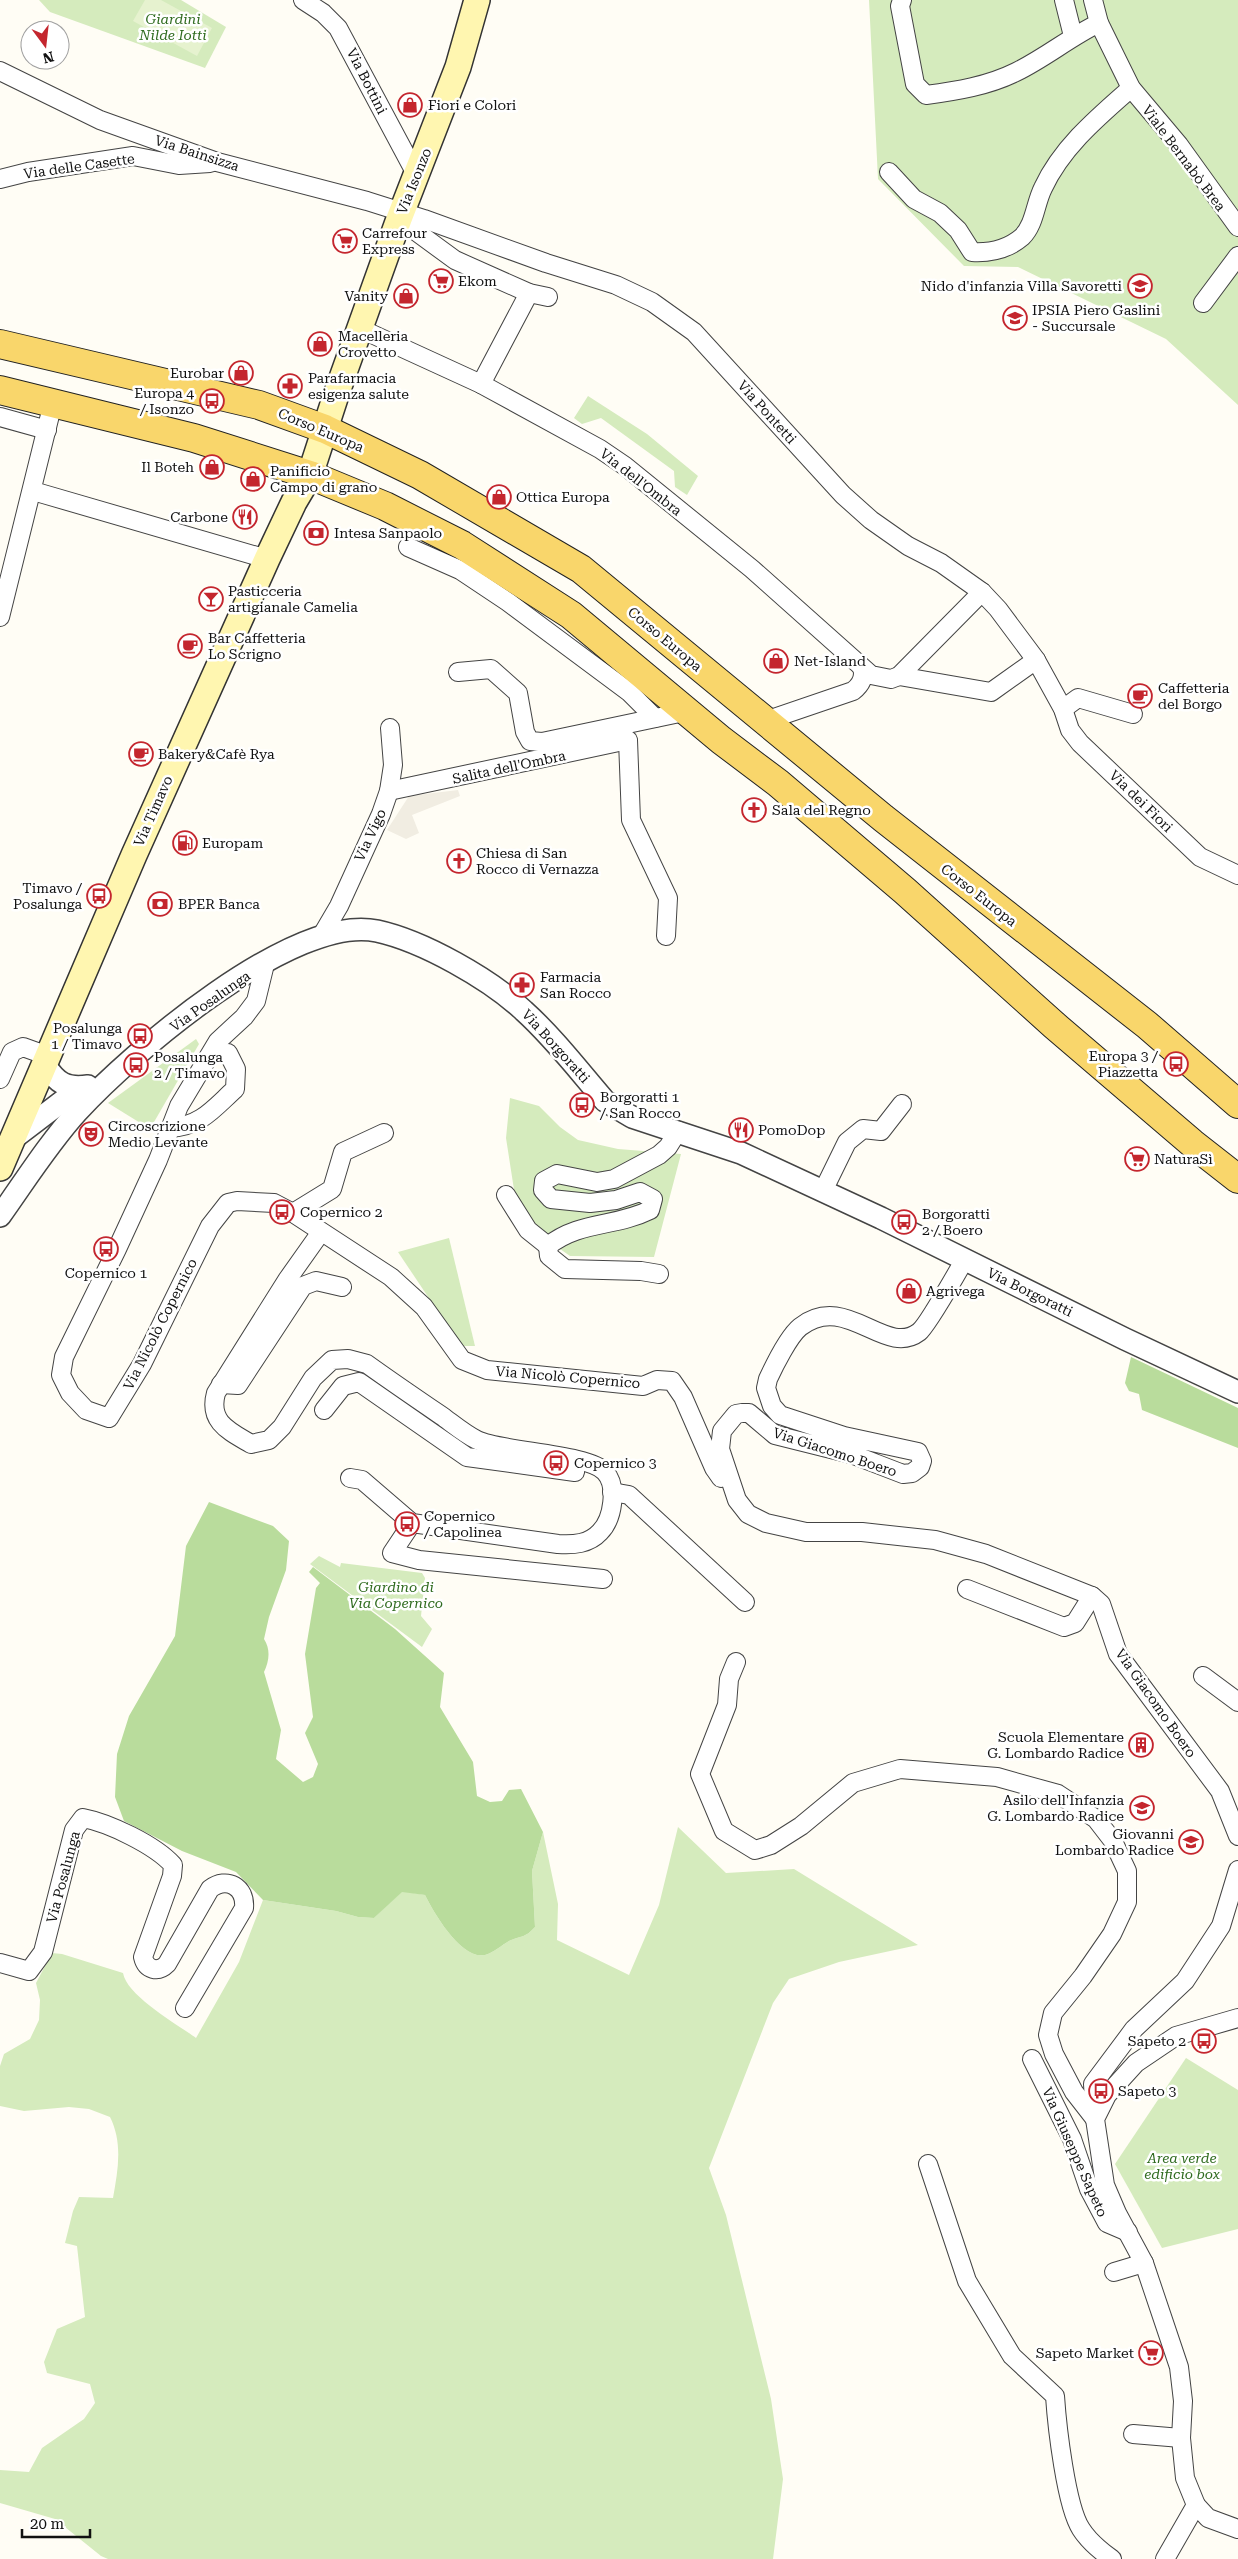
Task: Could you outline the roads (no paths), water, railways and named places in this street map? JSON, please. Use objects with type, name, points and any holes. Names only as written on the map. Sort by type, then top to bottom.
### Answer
[{"type":"main road","name":"Via Isonzo","points":[[310,475],[400,216],[458,67],[477,0]]},
{"type":"main road","name":"Corso Europa","points":[[0,344],[259,405],[325,429],[420,475],[581,569],[906,836],[1147,1025],[1238,1104]]},
{"type":"main road","points":[[0,390],[194,438],[310,475],[385,506],[462,545],[571,615],[689,711],[905,891],[1054,1025],[1192,1143],[1238,1178]]},
{"type":"main road","name":"Via Timavo","points":[[47,1061],[76,987],[267,558],[294,502],[310,475]]},
{"type":"main road","name":"Via Posalunga","points":[[0,1168],[47,1061]]},
{"type":"street","name":"Via Bottini","points":[[304,0],[324,13],[338,28],[416,174]]},
{"type":"street","points":[[902,0],[900,6],[915,84],[926,95],[961,90],[1015,73],[1059,48],[1073,36],[1099,23]]},
{"type":"street","points":[[1064,0],[1073,36]]},
{"type":"street","name":"Viale Bernabò Brea","points":[[1093,0],[1099,23],[1131,88],[1179,145],[1238,227]]},
{"type":"street","name":"Via Bainsizza","points":[[0,71],[100,120],[218,162],[400,216]]},
{"type":"street","points":[[889,172],[914,199],[940,213],[958,230],[972,252],[984,252],[1010,246],[1030,227],[1043,188],[1061,158],[1080,135],[1131,88]]},
{"type":"street","name":"Via delle Casette","points":[[0,179],[28,172],[133,156],[179,165],[218,162]]},
{"type":"street","points":[[400,216],[456,260],[529,293],[548,297]]},
{"type":"street","name":"Via Pontetti","points":[[400,216],[616,285],[652,302],[694,332],[843,495],[871,520],[908,546],[941,563],[982,592],[1003,616],[1036,660],[1063,709]]},
{"type":"street","points":[[1203,303],[1238,256]]},
{"type":"street","points":[[481,384],[529,293]]},
{"type":"street","name":"Via dell'Ombra","points":[[361,329],[481,384],[600,449],[624,466],[752,569],[862,668],[880,679],[891,679],[899,676],[991,692],[1036,660]]},
{"type":"street","points":[[1,613],[33,492],[53,403]]},
{"type":"street","points":[[0,418],[47,430]]},
{"type":"street","points":[[33,492],[267,558]]},
{"type":"street","points":[[408,547],[460,570],[508,602],[629,692],[655,718]]},
{"type":"street","points":[[899,676],[982,592]]},
{"type":"street","points":[[765,721],[853,691],[862,680],[864,674],[862,668]]},
{"type":"street","points":[[458,672],[491,669],[518,693],[524,732],[530,741],[542,742],[689,711]]},
{"type":"street","points":[[1063,709],[1078,698],[1133,714]]},
{"type":"street","name":"Via dei Fiori","points":[[1063,709],[1070,730],[1080,743],[1200,858],[1238,875]]},
{"type":"street","name":"Via Vigo","points":[[322,935],[339,906],[381,814],[389,791],[393,765],[390,728]]},
{"type":"street","name":"Salita dell'Ombra","points":[[389,791],[628,740],[630,820],[668,898],[666,936]]},
{"type":"street","name":"Via Borgoratti","points":[[322,935],[350,929],[376,930],[401,937],[443,957],[509,998],[525,1011],[605,1101],[632,1117],[741,1153],[1238,1392]]},
{"type":"street","name":"Via Posalunga","points":[[14,1138],[55,1127],[108,1080],[194,1010],[287,950],[322,935]]},
{"type":"street","name":"Via Nicolò Copernico","points":[[265,964],[256,1000],[244,1017],[218,1041],[179,1106],[118,1249],[64,1357],[61,1375],[70,1393],[86,1410],[109,1418],[142,1364],[219,1211],[228,1203],[237,1201],[274,1204],[293,1212],[321,1232],[352,1250],[398,1283],[424,1307],[462,1360],[487,1370],[610,1381],[643,1386],[657,1380],[672,1381],[683,1397],[714,1468],[737,1500]]},
{"type":"street","points":[[0,1078],[12,1052],[23,1047],[47,1061],[55,1127]]},
{"type":"street","points":[[170,1128],[186,1127],[202,1119],[234,1089],[236,1069],[228,1052]]},
{"type":"street","name":"Via Posalunga","points":[[47,1061],[55,1081],[81,1087],[108,1080]]},
{"type":"street","name":"Via Posalunga","points":[[0,1216],[81,1087]]},
{"type":"street","points":[[823,1191],[847,1142],[863,1130],[881,1131],[902,1104]]},
{"type":"street","points":[[548,1246],[562,1235],[592,1225],[642,1214],[650,1210],[653,1199],[640,1192],[616,1200],[590,1203],[551,1199],[543,1190],[544,1182],[550,1176],[567,1174],[582,1180],[597,1182],[614,1179],[659,1155],[668,1147],[678,1131]]},
{"type":"street","points":[[293,1212],[332,1189],[343,1152],[384,1133]]},
{"type":"street","points":[[506,1195],[528,1230],[548,1246],[549,1256],[565,1269],[641,1271],[659,1274]]},
{"type":"street","points":[[321,1232],[287,1280],[221,1384],[213,1402],[223,1428],[251,1444],[269,1440],[282,1427],[313,1378],[332,1360],[348,1359],[367,1364],[478,1440],[576,1460],[601,1468],[607,1473],[612,1492],[610,1515],[604,1528],[595,1538],[574,1545],[412,1523],[362,1480],[350,1478]]},
{"type":"street","name":"Via Giacomo Boero","points":[[964,1261],[919,1331],[906,1337],[887,1336],[841,1316],[819,1317],[799,1328],[768,1379],[766,1388],[772,1406],[780,1415],[844,1436],[918,1452],[922,1460],[920,1467],[912,1472],[903,1474],[851,1454],[782,1437],[761,1426],[749,1414],[736,1414],[722,1431],[720,1449],[737,1500],[748,1514],[780,1527],[806,1532],[862,1532],[935,1540],[986,1554],[1092,1596],[1101,1604],[1118,1654],[1220,1791],[1238,1836]]},
{"type":"street","points":[[221,1384],[238,1385],[303,1286],[316,1281],[342,1286]]},
{"type":"street","points":[[324,1410],[343,1386],[359,1382],[467,1457],[575,1472],[576,1460]]},
{"type":"street","points":[[612,1492],[629,1495],[745,1602]]},
{"type":"street","points":[[412,1523],[392,1553],[419,1560],[603,1579]]},
{"type":"street","points":[[967,1589],[1064,1627],[1075,1623],[1092,1596]]},
{"type":"street","points":[[736,1662],[729,1679],[727,1705],[700,1774],[724,1830],[755,1850],[772,1845],[802,1826],[853,1783],[900,1769],[997,1777],[1058,1794],[1096,1819],[1113,1842],[1127,1871],[1128,1902],[1112,1934],[1083,1976],[1053,2013],[1048,2035],[1054,2054],[1074,2092],[1095,2119]]},
{"type":"street","points":[[1204,1676],[1238,1702]]},
{"type":"street","name":"Via Posalunga","points":[[0,1962],[29,1971],[43,1952],[74,1830],[83,1818],[98,1821],[164,1855],[173,1865],[172,1876],[143,1957],[146,1964],[153,1969],[161,1969],[167,1964],[210,1888],[215,1885],[228,1883],[240,1890],[243,1895],[244,1908],[185,2008]]},
{"type":"street","points":[[1095,2119],[1093,2084],[1134,2029],[1185,1982],[1221,1926],[1238,1870]]},
{"type":"street","points":[[1095,2119],[1107,2095],[1136,2063],[1176,2036],[1238,2018]]},
{"type":"street","name":"Via Giuseppe Sapeto","points":[[1032,2059],[1072,2139],[1089,2189],[1106,2223],[1128,2232]]},
{"type":"street","name":"Via Giuseppe Sapeto","points":[[1095,2119],[1106,2185],[1144,2262],[1179,2367],[1183,2401],[1181,2438],[1185,2478],[1196,2505],[1208,2518],[1238,2528]]},
{"type":"street","points":[[928,2164],[967,2281],[1012,2356],[1055,2396],[1058,2435],[1072,2504],[1081,2529],[1112,2559]]},
{"type":"street","points":[[1114,2272],[1144,2262]]},
{"type":"street","points":[[1133,2434],[1181,2438]]},
{"type":"street","points":[[1165,2559],[1196,2505]]},
{"type":"place","name":"Fiori e Colori","points":[[410,105]]},
{"type":"place","name":"Carrefour Express","points":[[345,241]]},
{"type":"place","name":"Ekom","points":[[441,281]]},
{"type":"place","name":"Nido d'infanzia Villa Savoretti","points":[[1140,286]]},
{"type":"place","name":"Vanity","points":[[406,296]]},
{"type":"place","name":"IPSIA Piero Gaslini - Succursale","points":[[1015,318]]},
{"type":"place","name":"Macelleria Crovetto","points":[[320,344]]},
{"type":"place","name":"Eurobar","points":[[241,373]]},
{"type":"place","name":"Parafarmacia esigenza salute","points":[[290,386]]},
{"type":"place","name":"Europa 4 / Isonzo","points":[[212,401]]},
{"type":"place","name":"Il Boteh","points":[[212,467]]},
{"type":"place","name":"Panificio Campo di grano","points":[[253,479]]},
{"type":"place","name":"Ottica Europa","points":[[499,497]]},
{"type":"place","name":"Carbone","points":[[245,517]]},
{"type":"place","name":"Intesa Sanpaolo","points":[[316,533]]},
{"type":"place","name":"Pasticceria artigianale Camelia","points":[[211,599]]},
{"type":"place","name":"Bar Caffetteria Lo Scrigno","points":[[190,646]]},
{"type":"place","name":"Net-Island","points":[[776,661]]},
{"type":"place","name":"Caffetteria del Borgo","points":[[1140,696]]},
{"type":"place","name":"Bakery&Cafè Rya","points":[[141,754]]},
{"type":"place","name":"Sala del Regno","points":[[754,810]]},
{"type":"place","name":"Europam","points":[[185,843]]},
{"type":"place","name":"Chiesa di San Rocco di Vernazza","points":[[459,861]]},
{"type":"place","name":"Timavo / Posalunga","points":[[99,896]]},
{"type":"place","name":"BPER Banca","points":[[160,904]]},
{"type":"place","name":"Farmacia San Rocco","points":[[522,985]]},
{"type":"place","name":"Posalunga 1 / Timavo","points":[[140,1036]]},
{"type":"place","name":"Europa 3 / Piazzetta","points":[[1176,1064]]},
{"type":"place","name":"Posalunga 2 / Timavo","points":[[136,1065]]},
{"type":"place","name":"Borgoratti 1 / San Rocco","points":[[582,1105]]},
{"type":"place","name":"PomoDop","points":[[741,1130]]},
{"type":"place","name":"Circoscrizione Medio Levante","points":[[91,1134]]},
{"type":"place","name":"NaturaSì","points":[[1137,1159]]},
{"type":"place","name":"Copernico 2","points":[[282,1212]]},
{"type":"place","name":"Borgoratti 2 / Boero","points":[[904,1222]]},
{"type":"place","name":"Copernico 1","points":[[106,1249]]},
{"type":"place","name":"Agrivega","points":[[909,1291]]},
{"type":"place","name":"Copernico 3","points":[[556,1463]]},
{"type":"place","name":"Copernico / Capolinea","points":[[407,1524]]},
{"type":"place","name":"Scuola Elementare G. Lombardo Radice","points":[[1141,1745]]},
{"type":"place","name":"Asilo dell'Infanzia G. Lombardo Radice","points":[[1142,1808]]},
{"type":"place","name":"Giovanni Lombardo Radice","points":[[1191,1842]]},
{"type":"place","name":"Sapeto 2","points":[[1204,2041]]},
{"type":"place","name":"Sapeto 3","points":[[1101,2091]]},
{"type":"place","name":"Sapeto Market","points":[[1151,2353]]},
{"type":"park label","name":"Giardini Nilde Iotti","points":[[173,28]]},
{"type":"park label","name":"Giardino di Via Copernico","points":[[396,1595]]},
{"type":"park label","name":"Area verde edificio box","points":[[1182,2166]]}]
